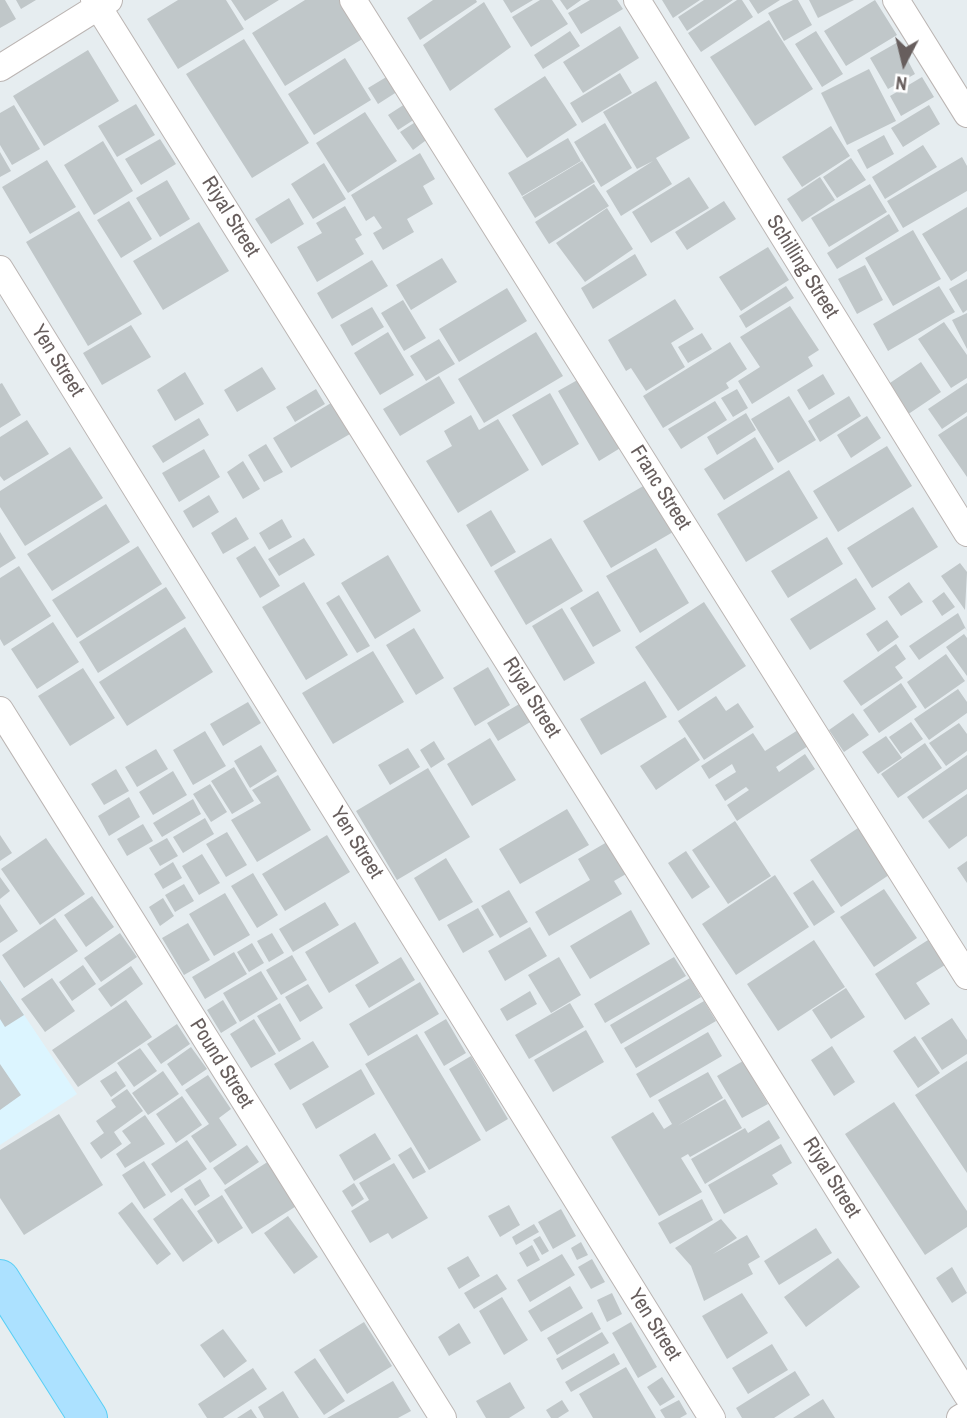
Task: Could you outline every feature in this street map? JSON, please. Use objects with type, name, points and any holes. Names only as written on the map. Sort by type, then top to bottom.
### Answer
[{"type":"main road","points":[[0,1279],[88,1418]]},
{"type":"street","name":"Franc Street","points":[[353,0],[967,976]]},
{"type":"street","name":"Schilling Street","points":[[637,0],[967,533]]},
{"type":"street","points":[[896,0],[967,114]]},
{"type":"street","points":[[0,68],[101,2]]},
{"type":"street","name":"Riyal Street","points":[[101,2],[967,1395]]},
{"type":"street","name":"Yen Street","points":[[0,269],[712,1418]]},
{"type":"street","name":"Pound Street","points":[[0,710],[443,1418]]},
{"type":"street","points":[[960,1418],[967,1414]]},
{"type":"shaded area","points":[[0,979],[77,1094],[0,1145]]},
{"type":"building","points":[[0,0],[5,0],[16,19],[0,28]]},
{"type":"building","points":[[16,0],[36,0],[21,9]]},
{"type":"building","points":[[178,0],[226,0],[244,29],[178,69],[147,19]]},
{"type":"building","points":[[231,0],[279,0],[245,21]]},
{"type":"building","points":[[305,0],[341,0],[364,38],[285,86],[252,33]]},
{"type":"building","points":[[433,0],[477,2],[420,40],[407,18]]},
{"type":"building","points":[[503,0],[533,0],[511,13]]},
{"type":"building","points":[[540,0],[552,0],[568,24],[531,47],[512,17]]},
{"type":"building","points":[[560,0],[581,0],[567,10]]},
{"type":"building","points":[[590,0],[617,0],[623,9],[581,34],[568,13]]},
{"type":"building","points":[[662,0],[700,0],[673,18]]},
{"type":"building","points":[[704,0],[733,0],[687,31],[678,17]]},
{"type":"building","points":[[737,0],[742,0],[753,17],[701,52],[688,33]]},
{"type":"building","points":[[749,0],[780,0],[758,14]]},
{"type":"building","points":[[798,0],[812,25],[784,41],[768,13]]},
{"type":"building","points":[[809,0],[854,0],[818,18]]},
{"type":"building","points":[[875,0],[897,35],[846,66],[824,31]]},
{"type":"building","points":[[484,2],[511,47],[450,91],[423,45]]},
{"type":"building","points":[[769,20],[813,89],[755,126],[710,57]]},
{"type":"building","points":[[620,26],[639,58],[583,93],[563,62]]},
{"type":"building","points":[[570,31],[580,46],[543,69],[534,55]]},
{"type":"building","points":[[816,31],[843,74],[822,87],[795,44]]},
{"type":"building","points":[[244,39],[309,143],[252,178],[186,74]]},
{"type":"building","points":[[898,42],[915,74],[888,89],[870,58]]},
{"type":"building","points":[[88,50],[119,101],[44,146],[13,96]]},
{"type":"building","points":[[345,58],[371,100],[314,135],[288,94]]},
{"type":"building","points":[[869,69],[896,121],[847,145],[821,93]]},
{"type":"building","points":[[393,73],[403,88],[378,104],[368,88]]},
{"type":"building","points":[[620,73],[632,93],[582,123],[570,103]]},
{"type":"building","points":[[545,76],[577,125],[527,158],[494,109]]},
{"type":"building","points":[[922,77],[934,97],[901,116],[890,96]]},
{"type":"building","points":[[656,81],[690,138],[656,158],[672,184],[621,216],[606,191],[653,161],[637,169],[603,112]]},
{"type":"building","points":[[136,104],[155,135],[117,157],[98,126]]},
{"type":"building","points":[[405,104],[415,119],[398,130],[388,115]]},
{"type":"building","points":[[14,105],[40,149],[12,165],[0,145],[0,113]]},
{"type":"building","points":[[929,105],[940,124],[903,147],[891,128]]},
{"type":"building","points":[[365,112],[397,161],[348,193],[316,143]]},
{"type":"building","points":[[417,121],[429,138],[413,150],[400,132]]},
{"type":"building","points":[[605,123],[632,168],[601,187],[574,142]]},
{"type":"building","points":[[831,126],[850,156],[802,187],[782,157]]},
{"type":"building","points":[[884,135],[894,154],[867,169],[857,150]]},
{"type":"building","points":[[568,138],[581,161],[522,196],[508,173]]},
{"type":"building","points":[[160,139],[176,164],[141,185],[125,159]]},
{"type":"building","points":[[103,141],[133,191],[94,215],[64,165]]},
{"type":"building","points":[[923,145],[937,167],[885,199],[872,177]]},
{"type":"building","points":[[0,152],[11,171],[0,177]]},
{"type":"building","points":[[420,153],[435,179],[423,186],[433,204],[407,219],[414,232],[383,250],[373,233],[382,228],[374,216],[366,221],[351,195]]},
{"type":"building","points":[[962,157],[967,166],[967,191],[903,228],[887,201]]},
{"type":"building","points":[[851,158],[866,180],[837,198],[823,177]]},
{"type":"building","points":[[47,160],[76,207],[30,234],[2,187]]},
{"type":"building","points":[[582,161],[595,182],[535,218],[522,197]]},
{"type":"building","points":[[324,163],[346,199],[313,219],[291,184]]},
{"type":"building","points":[[689,177],[709,208],[651,243],[632,212]]},
{"type":"building","points":[[820,177],[835,200],[802,222],[787,199]]},
{"type":"building","points":[[167,180],[190,219],[160,237],[136,198]]},
{"type":"building","points":[[594,184],[609,206],[549,244],[535,222]]},
{"type":"building","points":[[870,184],[887,212],[829,247],[811,218]]},
{"type":"building","points":[[289,198],[304,224],[271,244],[255,219]]},
{"type":"building","points":[[129,201],[152,239],[121,258],[97,220]]},
{"type":"building","points":[[724,201],[736,219],[687,250],[675,232]]},
{"type":"building","points":[[345,206],[362,235],[355,239],[364,254],[317,282],[297,247],[322,233],[316,223]]},
{"type":"building","points":[[967,207],[967,271],[951,281],[922,234]]},
{"type":"building","points":[[607,208],[633,249],[585,282],[556,243]]},
{"type":"building","points":[[79,211],[142,314],[88,346],[26,242]]},
{"type":"building","points":[[889,214],[899,231],[837,269],[827,253]]},
{"type":"building","points":[[199,222],[229,271],[163,310],[133,261]]},
{"type":"building","points":[[913,230],[941,279],[893,306],[865,258]]},
{"type":"building","points":[[768,247],[789,280],[741,311],[719,277]]},
{"type":"building","points":[[635,254],[647,275],[593,309],[581,288]]},
{"type":"building","points":[[442,258],[457,282],[411,310],[396,285]]},
{"type":"building","points":[[372,260],[388,286],[332,319],[317,293]]},
{"type":"building","points":[[865,265],[883,300],[857,314],[838,279]]},
{"type":"building","points":[[967,279],[967,310],[963,313],[949,289]]},
{"type":"building","points":[[786,286],[794,298],[746,328],[739,316]]},
{"type":"building","points":[[939,286],[955,312],[888,351],[873,324]]},
{"type":"building","points":[[507,288],[527,321],[459,362],[439,329]]},
{"type":"building","points":[[675,299],[694,329],[671,343],[685,367],[646,391],[631,368],[626,371],[608,340]]},
{"type":"building","points":[[403,300],[426,338],[404,351],[381,313]]},
{"type":"building","points":[[790,306],[819,350],[808,357],[813,366],[752,404],[738,381],[760,367],[740,337]]},
{"type":"building","points":[[372,307],[384,327],[352,346],[340,325]]},
{"type":"building","points":[[967,313],[967,349],[952,320]]},
{"type":"building","points":[[944,322],[967,355],[967,378],[951,388],[918,339]]},
{"type":"building","points":[[131,325],[151,357],[102,385],[83,353]]},
{"type":"building","points":[[388,332],[414,375],[380,395],[354,353]]},
{"type":"building","points":[[536,332],[563,376],[484,423],[458,379]]},
{"type":"building","points":[[702,333],[712,349],[688,363],[678,347]]},
{"type":"building","points":[[439,339],[455,364],[426,381],[410,356]]},
{"type":"building","points":[[730,342],[747,369],[726,383],[729,388],[663,428],[643,396]]},
{"type":"building","points":[[921,362],[941,392],[904,417],[884,387]]},
{"type":"building","points":[[262,367],[276,389],[237,412],[224,390]]},
{"type":"building","points":[[185,372],[204,404],[175,421],[157,390]]},
{"type":"building","points":[[823,374],[835,394],[809,410],[797,390]]},
{"type":"building","points":[[439,376],[455,403],[400,436],[383,409]]},
{"type":"building","points":[[581,378],[622,447],[599,461],[558,391]]},
{"type":"building","points":[[2,383],[21,415],[0,428],[0,384]]},
{"type":"building","points":[[967,383],[967,412],[942,429],[928,409]]},
{"type":"building","points":[[316,389],[325,404],[295,422],[286,407]]},
{"type":"building","points":[[737,389],[748,408],[733,417],[721,398]]},
{"type":"building","points":[[550,393],[579,444],[542,466],[512,415]]},
{"type":"building","points":[[789,396],[816,440],[778,463],[751,419]]},
{"type":"building","points":[[849,396],[861,416],[820,442],[808,421]]},
{"type":"building","points":[[715,401],[727,420],[681,449],[668,429]]},
{"type":"building","points":[[331,403],[350,434],[291,468],[273,438]]},
{"type":"building","points":[[746,413],[756,430],[717,455],[707,437]]},
{"type":"building","points":[[471,415],[479,430],[498,419],[529,470],[458,513],[426,461],[452,446],[444,431]]},
{"type":"building","points":[[867,416],[881,438],[851,458],[837,435]]},
{"type":"building","points":[[967,416],[967,477],[938,435]]},
{"type":"building","points":[[199,418],[209,435],[163,463],[152,446]]},
{"type":"building","points":[[27,420],[49,454],[4,481],[0,476],[0,437]]},
{"type":"building","points":[[755,437],[774,469],[724,500],[704,469]]},
{"type":"building","points":[[266,444],[283,472],[264,482],[248,455]]},
{"type":"building","points":[[887,446],[912,486],[838,532],[813,491]]},
{"type":"building","points":[[70,447],[103,498],[25,546],[0,507],[0,491]]},
{"type":"building","points":[[204,449],[220,477],[179,502],[162,473]]},
{"type":"building","points":[[243,461],[260,489],[243,499],[227,472]]},
{"type":"building","points":[[789,470],[818,518],[746,562],[717,514]]},
{"type":"building","points":[[645,485],[673,532],[611,568],[583,521]]},
{"type":"building","points":[[209,495],[219,512],[193,528],[183,511]]},
{"type":"building","points":[[106,504],[130,542],[52,591],[27,554]]},
{"type":"building","points":[[913,507],[938,547],[872,588],[847,548]]},
{"type":"building","points":[[491,510],[516,552],[491,567],[466,525]]},
{"type":"building","points":[[236,517],[249,539],[223,554],[211,533]]},
{"type":"building","points":[[282,519],[292,537],[269,550],[259,533]]},
{"type":"building","points":[[0,532],[16,558],[0,568]]},
{"type":"building","points":[[827,537],[843,564],[788,598],[771,571]]},
{"type":"building","points":[[304,538],[315,555],[279,576],[268,559]]},
{"type":"building","points":[[551,538],[583,591],[526,625],[494,571]]},
{"type":"building","points":[[138,546],[162,584],[77,638],[52,600]]},
{"type":"building","points":[[255,546],[280,586],[260,598],[236,558]]},
{"type":"building","points":[[656,548],[689,603],[640,633],[606,576]]},
{"type":"building","points":[[388,555],[421,611],[375,639],[341,583]]},
{"type":"building","points":[[960,563],[967,572],[965,610],[941,576]]},
{"type":"building","points":[[19,566],[51,616],[4,646],[0,639],[0,578]]},
{"type":"building","points":[[856,578],[876,609],[810,650],[790,619]]},
{"type":"building","points":[[304,582],[348,655],[306,680],[262,607]]},
{"type":"building","points":[[909,582],[923,602],[901,616],[888,597]]},
{"type":"building","points":[[166,587],[186,618],[98,673],[79,642]]},
{"type":"building","points":[[598,591],[621,631],[593,647],[570,608]]},
{"type":"building","points":[[944,592],[955,607],[942,616],[932,601]]},
{"type":"building","points":[[339,595],[370,646],[357,653],[326,603]]},
{"type":"building","points":[[704,602],[746,666],[678,711],[635,647]]},
{"type":"building","points":[[562,608],[595,663],[564,681],[532,626]]},
{"type":"building","points":[[958,613],[967,631],[965,628],[919,660],[909,646]]},
{"type":"building","points":[[887,620],[899,637],[878,652],[866,634]]},
{"type":"building","points":[[53,622],[79,662],[37,689],[11,649]]},
{"type":"building","points":[[185,627],[213,672],[127,726],[99,682]]},
{"type":"building","points":[[414,628],[444,678],[416,695],[386,645]]},
{"type":"building","points":[[964,634],[967,638],[967,676],[946,647]]},
{"type":"building","points":[[896,644],[906,659],[895,667],[903,678],[861,706],[843,681]]},
{"type":"building","points":[[373,651],[404,702],[333,744],[302,693]]},
{"type":"building","points":[[946,654],[965,681],[925,709],[907,682]]},
{"type":"building","points":[[488,667],[510,705],[475,726],[453,688]]},
{"type":"building","points":[[83,668],[115,718],[70,746],[38,696]]},
{"type":"building","points":[[645,681],[667,717],[601,755],[580,719]]},
{"type":"building","points":[[901,683],[917,707],[879,733],[863,710]]},
{"type":"building","points":[[958,689],[967,702],[967,713],[929,740],[914,719]]},
{"type":"building","points":[[716,696],[726,711],[738,703],[754,727],[704,760],[678,721]]},
{"type":"building","points":[[248,702],[261,723],[223,746],[210,724]]},
{"type":"building","points":[[521,703],[532,721],[498,741],[487,723]]},
{"type":"building","points":[[853,713],[869,735],[844,752],[829,730]]},
{"type":"building","points":[[911,722],[923,739],[901,754],[889,737]]},
{"type":"building","points":[[959,723],[967,734],[967,751],[946,766],[929,743]]},
{"type":"building","points":[[798,730],[808,746],[776,767],[779,772],[805,754],[815,769],[737,821],[727,805],[749,790],[746,787],[725,801],[715,785],[736,772],[732,764],[709,779],[701,766],[753,733],[765,751]]},
{"type":"building","points":[[205,731],[226,766],[193,785],[173,750]]},
{"type":"building","points":[[886,736],[902,758],[878,774],[862,752]]},
{"type":"building","points":[[685,737],[700,760],[656,790],[640,766]]},
{"type":"building","points":[[490,738],[516,780],[472,806],[447,764]]},
{"type":"building","points":[[434,741],[445,759],[431,768],[420,750]]},
{"type":"building","points":[[925,743],[942,768],[898,798],[881,774]]},
{"type":"building","points":[[261,745],[277,771],[250,788],[234,761]]},
{"type":"building","points":[[408,748],[420,767],[390,785],[378,765]]},
{"type":"building","points":[[156,749],[168,769],[137,787],[125,767]]},
{"type":"building","points":[[967,755],[967,789],[923,819],[907,797]]},
{"type":"building","points":[[234,767],[254,801],[232,814],[211,781]]},
{"type":"building","points":[[428,768],[470,837],[397,880],[356,811]]},
{"type":"building","points":[[116,769],[129,791],[104,805],[91,784]]},
{"type":"building","points":[[173,771],[187,795],[153,815],[139,792]]},
{"type":"building","points":[[278,775],[311,830],[257,862],[231,820],[261,803],[252,790]]},
{"type":"building","points":[[210,784],[227,812],[211,822],[193,794]]},
{"type":"building","points":[[967,794],[967,836],[949,849],[928,821]]},
{"type":"building","points":[[129,797],[140,817],[109,836],[98,816]]},
{"type":"building","points":[[193,799],[201,814],[162,837],[153,823]]},
{"type":"building","points":[[567,809],[589,845],[520,884],[499,849]]},
{"type":"building","points":[[205,818],[214,834],[183,853],[173,837]]},
{"type":"building","points":[[735,821],[771,876],[728,904],[692,850]]},
{"type":"building","points":[[143,824],[153,841],[127,856],[117,839]]},
{"type":"building","points":[[861,826],[892,873],[841,907],[810,860]]},
{"type":"building","points":[[227,832],[247,865],[226,877],[206,844]]},
{"type":"building","points":[[0,835],[12,853],[0,861]]},
{"type":"building","points":[[327,835],[350,872],[285,911],[262,874]]},
{"type":"building","points":[[46,838],[85,894],[40,925],[1,869]]},
{"type":"building","points":[[167,838],[178,856],[160,866],[149,848]]},
{"type":"building","points":[[607,842],[626,874],[614,881],[622,894],[549,936],[535,912],[590,880],[578,859]]},
{"type":"building","points":[[686,851],[710,887],[692,899],[668,863]]},
{"type":"building","points":[[202,854],[220,883],[199,895],[182,866]]},
{"type":"building","points":[[446,858],[473,902],[439,921],[414,878]]},
{"type":"building","points":[[967,861],[967,883],[957,868]]},
{"type":"building","points":[[173,862],[182,878],[163,889],[154,874]]},
{"type":"building","points":[[253,873],[278,915],[257,928],[231,886]]},
{"type":"building","points":[[775,875],[809,927],[736,975],[702,924]]},
{"type":"building","points":[[0,877],[10,891],[0,899]]},
{"type":"building","points":[[813,880],[835,912],[814,926],[793,893]]},
{"type":"building","points":[[184,884],[194,901],[175,912],[165,895]]},
{"type":"building","points":[[884,889],[917,938],[874,967],[840,917]]},
{"type":"building","points":[[509,890],[528,922],[500,938],[481,906]]},
{"type":"building","points":[[225,893],[250,935],[214,956],[189,914]]},
{"type":"building","points":[[92,896],[114,927],[86,947],[64,915]]},
{"type":"building","points":[[163,898],[174,916],[160,926],[149,907]]},
{"type":"building","points":[[325,902],[339,925],[293,952],[279,929]]},
{"type":"building","points":[[0,904],[18,931],[0,943]]},
{"type":"building","points":[[478,908],[494,935],[463,953],[447,925]]},
{"type":"building","points":[[631,910],[650,944],[590,979],[570,946]]},
{"type":"building","points":[[55,918],[78,951],[24,988],[2,955]]},
{"type":"building","points":[[355,922],[379,963],[329,993],[305,952]]},
{"type":"building","points":[[188,923],[210,960],[184,975],[162,938]]},
{"type":"building","points":[[530,927],[547,956],[505,981],[488,951]]},
{"type":"building","points":[[120,933],[137,957],[101,982],[84,958]]},
{"type":"building","points":[[272,933],[284,953],[269,962],[257,941]]},
{"type":"building","points":[[814,940],[845,987],[778,1031],[747,984]]},
{"type":"building","points":[[928,940],[945,965],[916,983],[930,1004],[905,1020],[875,974]]},
{"type":"building","points":[[252,943],[264,963],[249,972],[237,952]]},
{"type":"building","points":[[234,952],[247,974],[205,999],[192,977]]},
{"type":"building","points":[[292,955],[307,980],[281,995],[266,970]]},
{"type":"building","points":[[401,957],[415,980],[369,1008],[355,985]]},
{"type":"building","points":[[559,957],[581,995],[551,1013],[528,975]]},
{"type":"building","points":[[674,957],[686,976],[605,1023],[594,1004]]},
{"type":"building","points":[[83,965],[96,984],[72,1001],[59,982]]},
{"type":"building","points":[[131,966],[143,984],[111,1007],[98,989]]},
{"type":"building","points":[[261,971],[278,999],[240,1022],[223,993]]},
{"type":"building","points":[[52,978],[75,1011],[45,1032],[21,999]]},
{"type":"building","points":[[690,978],[701,997],[621,1044],[610,1025]]},
{"type":"building","points":[[0,980],[24,1015],[5,1027],[0,1019]]},
{"type":"building","points":[[420,982],[439,1014],[368,1056],[349,1024]]},
{"type":"building","points":[[308,984],[323,1008],[300,1022],[285,997]]},
{"type":"building","points":[[846,988],[865,1017],[831,1039],[812,1010]]},
{"type":"building","points":[[530,991],[537,1004],[507,1021],[500,1009]]},
{"type":"building","points":[[126,1000],[152,1037],[78,1087],[52,1050]]},
{"type":"building","points":[[223,1000],[237,1023],[221,1033],[207,1010]]},
{"type":"building","points":[[704,1001],[716,1021],[636,1068],[624,1048]]},
{"type":"building","points":[[280,1003],[301,1039],[279,1052],[257,1016]]},
{"type":"building","points":[[570,1003],[584,1027],[529,1059],[515,1035]]},
{"type":"building","points":[[952,1018],[967,1040],[967,1054],[942,1070],[921,1038]]},
{"type":"building","points":[[254,1019],[276,1054],[251,1068],[230,1034]]},
{"type":"building","points":[[446,1019],[466,1053],[444,1066],[424,1032]]},
{"type":"building","points":[[177,1024],[190,1044],[161,1064],[147,1044]]},
{"type":"building","points":[[586,1030],[604,1062],[553,1092],[534,1060]]},
{"type":"building","points":[[708,1032],[722,1056],[650,1098],[636,1074]]},
{"type":"building","points":[[417,1034],[481,1140],[429,1170],[365,1064]]},
{"type":"building","points":[[915,1036],[940,1073],[918,1088],[893,1051]]},
{"type":"building","points":[[313,1041],[329,1067],[290,1090],[274,1064]]},
{"type":"building","points":[[832,1046],[855,1082],[834,1096],[811,1060]]},
{"type":"building","points":[[191,1047],[207,1069],[182,1086],[167,1064]]},
{"type":"building","points":[[140,1048],[157,1071],[134,1087],[117,1063]]},
{"type":"building","points":[[471,1056],[508,1119],[486,1132],[449,1069]]},
{"type":"building","points":[[743,1061],[768,1104],[742,1118],[717,1076]]},
{"type":"building","points":[[967,1061],[967,1173],[915,1095]]},
{"type":"building","points":[[0,1064],[21,1095],[0,1110]]},
{"type":"building","points":[[361,1069],[375,1094],[316,1129],[302,1104]]},
{"type":"building","points":[[116,1071],[126,1086],[111,1097],[100,1081]]},
{"type":"building","points":[[163,1071],[179,1094],[148,1115],[132,1093]]},
{"type":"building","points":[[708,1072],[723,1098],[677,1126],[725,1099],[742,1128],[690,1157],[688,1154],[681,1158],[702,1192],[659,1216],[611,1137],[653,1112],[664,1129],[672,1124],[658,1100]]},
{"type":"building","points":[[208,1075],[231,1109],[219,1118],[237,1145],[210,1163],[191,1136],[209,1124],[185,1090]]},
{"type":"building","points":[[127,1089],[143,1111],[114,1132],[122,1144],[101,1159],[90,1143],[104,1133],[96,1121],[116,1107],[111,1100]]},
{"type":"building","points":[[182,1096],[202,1125],[176,1143],[156,1114]]},
{"type":"building","points":[[894,1102],[967,1211],[967,1227],[925,1255],[845,1134]]},
{"type":"building","points":[[59,1114],[103,1185],[24,1235],[0,1198],[0,1150]]},
{"type":"building","points":[[145,1115],[165,1144],[125,1168],[116,1154],[131,1143],[122,1131]]},
{"type":"building","points":[[769,1120],[780,1138],[705,1184],[691,1159],[745,1128],[748,1133]]},
{"type":"building","points":[[375,1133],[391,1159],[354,1181],[339,1155]]},
{"type":"building","points":[[187,1140],[207,1169],[171,1193],[151,1164]]},
{"type":"building","points":[[781,1144],[792,1163],[772,1175],[778,1184],[724,1214],[708,1185]]},
{"type":"building","points":[[247,1145],[259,1162],[225,1185],[213,1168]]},
{"type":"building","points":[[411,1147],[426,1172],[413,1179],[398,1155]]},
{"type":"building","points":[[144,1161],[166,1195],[144,1209],[122,1175]]},
{"type":"building","points":[[269,1161],[298,1205],[252,1234],[224,1190]]},
{"type":"building","points":[[394,1163],[428,1218],[392,1239],[388,1233],[370,1243],[351,1211],[369,1200],[359,1183]]},
{"type":"building","points":[[200,1179],[210,1196],[195,1206],[184,1189]]},
{"type":"building","points":[[354,1183],[364,1199],[352,1207],[342,1191]]},
{"type":"building","points":[[222,1195],[243,1228],[218,1244],[197,1211]]},
{"type":"building","points":[[182,1198],[213,1241],[183,1262],[153,1219]]},
{"type":"building","points":[[702,1199],[713,1220],[670,1244],[658,1223]]},
{"type":"building","points":[[132,1202],[171,1254],[157,1265],[118,1213]]},
{"type":"building","points":[[509,1205],[520,1225],[500,1237],[488,1216]]},
{"type":"building","points":[[561,1209],[576,1236],[553,1249],[538,1222]]},
{"type":"building","points":[[288,1216],[318,1257],[294,1274],[264,1233]]},
{"type":"building","points":[[721,1219],[737,1238],[713,1254],[747,1235],[760,1257],[748,1264],[753,1274],[704,1301],[691,1266],[675,1248]]},
{"type":"building","points":[[534,1224],[539,1232],[516,1245],[512,1237]]},
{"type":"building","points":[[816,1228],[832,1253],[779,1285],[764,1261]]},
{"type":"building","points":[[540,1236],[549,1251],[542,1255],[533,1240]]},
{"type":"building","points":[[581,1242],[588,1255],[577,1260],[571,1248]]},
{"type":"building","points":[[532,1245],[540,1260],[527,1267],[519,1253]]},
{"type":"building","points":[[562,1254],[575,1275],[530,1302],[517,1280]]},
{"type":"building","points":[[468,1256],[480,1276],[459,1289],[447,1268]]},
{"type":"building","points":[[838,1258],[860,1287],[806,1327],[784,1297]]},
{"type":"building","points":[[592,1259],[605,1282],[591,1289],[578,1267]]},
{"type":"building","points":[[952,1267],[967,1293],[952,1303],[936,1278]]},
{"type":"building","points":[[497,1274],[507,1289],[474,1309],[464,1293]]},
{"type":"building","points":[[570,1286],[583,1308],[541,1332],[528,1311]]},
{"type":"building","points":[[612,1293],[622,1314],[607,1322],[597,1300]]},
{"type":"building","points":[[742,1293],[768,1333],[727,1359],[702,1316]]},
{"type":"building","points":[[502,1297],[528,1340],[504,1355],[479,1311]]},
{"type":"building","points":[[592,1312],[601,1329],[557,1355],[547,1338]]},
{"type":"building","points":[[364,1322],[392,1366],[347,1394],[319,1350]]},
{"type":"building","points":[[631,1322],[657,1367],[638,1378],[612,1333]]},
{"type":"building","points":[[459,1323],[471,1343],[449,1356],[438,1337]]},
{"type":"building","points":[[223,1329],[247,1361],[224,1378],[200,1345]]},
{"type":"building","points":[[602,1332],[609,1343],[562,1370],[556,1359]]},
{"type":"building","points":[[772,1344],[788,1370],[748,1394],[732,1368]]},
{"type":"building","points":[[614,1353],[620,1364],[571,1392],[565,1382]]},
{"type":"building","points":[[315,1358],[345,1401],[324,1415],[294,1372]]},
{"type":"building","points":[[626,1367],[656,1418],[593,1418],[579,1394]]},
{"type":"building","points":[[253,1368],[267,1389],[223,1418],[207,1418],[198,1404]]},
{"type":"building","points":[[795,1371],[810,1395],[774,1418],[742,1418],[736,1408]]},
{"type":"building","points":[[662,1377],[675,1397],[660,1406],[647,1387]]},
{"type":"building","points":[[393,1381],[411,1411],[398,1418],[327,1418]]},
{"type":"building","points":[[510,1382],[525,1408],[509,1418],[486,1418],[476,1401]]},
{"type":"building","points":[[283,1391],[299,1418],[264,1418],[258,1407]]},
{"type":"building","points":[[823,1399],[835,1418],[793,1418]]},
{"type":"building","points":[[562,1400],[569,1411],[558,1418],[551,1418],[546,1410]]},
{"type":"building","points":[[679,1400],[687,1414],[680,1418],[665,1418],[660,1410]]},
{"type":"building","points":[[251,1409],[257,1418],[237,1418]]}]
